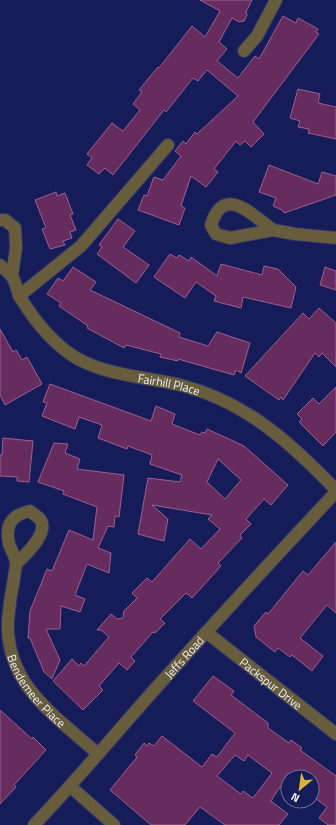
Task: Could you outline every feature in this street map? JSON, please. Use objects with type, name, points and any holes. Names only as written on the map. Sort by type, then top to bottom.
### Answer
[{"type":"street","points":[[244,51],[257,36],[276,0]]},
{"type":"street","points":[[19,296],[81,246],[168,145]]},
{"type":"street","name":"Fairhill Place","points":[[0,220],[5,220],[15,228],[16,248],[12,276],[19,296],[50,337],[77,358],[104,370],[180,385],[218,398],[249,413],[301,453],[336,491]]},
{"type":"street","points":[[273,230],[336,238]]},
{"type":"street","name":"Fairhill Place","points":[[0,265],[12,276]]},
{"type":"street","name":"Jeffs Road","points":[[34,825],[71,787],[98,754],[206,632],[336,491]]},
{"type":"street","name":"Bendemeer Place","points":[[16,564],[8,622],[13,662],[22,680],[38,701],[98,754]]},
{"type":"street","name":"Packspur Drive","points":[[206,632],[336,734]]},
{"type":"street","points":[[71,787],[114,825]]},
{"type":"building","points":[[200,0],[252,0],[246,12],[247,15],[244,21],[239,22],[232,18],[219,42],[227,49],[217,61],[238,78],[255,56],[259,59],[283,16],[296,23],[298,18],[318,29],[316,32],[319,34],[253,122],[264,134],[251,147],[245,141],[240,145],[236,141],[214,169],[218,172],[206,187],[191,176],[181,206],[185,208],[179,225],[138,210],[144,195],[147,196],[154,177],[163,180],[181,156],[175,151],[183,141],[186,144],[195,132],[197,134],[238,96],[207,70],[198,81],[193,78],[166,112],[164,110],[113,175],[105,168],[99,174],[87,165],[92,158],[87,154],[112,123],[123,131],[140,110],[133,104],[142,92],[139,90],[158,67],[159,68],[192,26],[205,37],[220,11]]},
{"type":"building","points":[[298,89],[320,94],[318,103],[336,107],[336,139],[308,133],[309,129],[298,127],[300,121],[290,118]]},
{"type":"building","points":[[269,165],[318,184],[322,172],[336,176],[336,195],[284,213],[282,210],[273,206],[276,198],[259,192]]},
{"type":"building","points":[[56,192],[57,196],[65,193],[73,214],[70,215],[76,230],[70,232],[72,238],[63,241],[65,245],[50,249],[42,229],[46,228],[35,200]]},
{"type":"building","points":[[118,219],[135,231],[123,247],[149,265],[136,283],[97,254],[102,247],[99,245]]},
{"type":"building","points":[[170,254],[177,258],[179,255],[189,261],[191,257],[217,276],[221,264],[262,275],[264,266],[278,269],[296,287],[291,308],[243,297],[241,308],[214,301],[216,296],[196,282],[185,298],[154,277]]},
{"type":"building","points":[[73,267],[96,282],[90,290],[180,333],[179,337],[208,346],[217,332],[250,343],[241,373],[236,370],[234,375],[178,359],[178,361],[160,357],[161,354],[126,345],[124,348],[87,328],[88,326],[59,306],[61,303],[47,294],[58,278],[63,281]]},
{"type":"building","points":[[325,267],[336,271],[336,290],[320,285]]},
{"type":"building","points":[[319,308],[336,323],[336,367],[322,353],[319,357],[315,353],[283,400],[281,397],[279,400],[245,376],[303,313],[309,319]]},
{"type":"building","points":[[0,329],[13,352],[16,350],[22,360],[27,357],[42,384],[5,405],[0,395]]},
{"type":"building","points":[[50,384],[151,421],[156,406],[175,414],[172,424],[200,435],[202,432],[205,433],[207,429],[244,446],[288,485],[271,505],[264,499],[246,519],[251,524],[240,535],[242,538],[218,563],[221,566],[192,598],[186,593],[160,619],[165,623],[155,633],[153,632],[131,657],[135,661],[127,670],[119,663],[99,686],[103,690],[83,710],[53,681],[72,659],[79,666],[81,663],[84,666],[109,637],[101,630],[97,630],[111,614],[117,619],[123,618],[124,611],[137,598],[132,593],[147,578],[152,582],[190,539],[201,549],[220,529],[208,519],[212,515],[152,505],[168,519],[164,541],[138,534],[148,478],[180,482],[182,475],[150,464],[152,455],[128,446],[127,449],[98,438],[102,425],[79,417],[75,429],[42,416],[47,403],[43,402]],"holes":[[[218,459],[241,480],[225,499],[207,482]]]},
{"type":"building","points":[[336,387],[336,432],[323,446],[299,422],[302,419],[297,414],[313,398],[319,404]]},
{"type":"building","points":[[3,438],[33,441],[29,482],[17,481],[17,477],[0,476],[0,455],[2,455]]},
{"type":"building","points":[[54,443],[68,444],[65,453],[80,459],[77,469],[124,475],[119,517],[115,516],[114,527],[108,526],[98,548],[111,553],[109,573],[87,564],[75,595],[85,599],[80,612],[61,606],[60,629],[46,629],[60,660],[52,679],[44,672],[30,638],[28,638],[30,611],[47,569],[52,571],[69,530],[93,540],[97,507],[63,494],[64,491],[38,482]]},
{"type":"building","points":[[336,542],[336,613],[327,605],[300,638],[323,656],[312,671],[292,655],[290,657],[278,648],[275,652],[256,637],[254,626],[266,612],[268,614],[303,571],[308,575]]},
{"type":"building","points":[[213,676],[234,691],[231,695],[268,723],[268,728],[289,743],[291,740],[302,748],[300,750],[336,776],[336,825],[328,825],[319,818],[327,807],[320,802],[320,769],[280,769],[280,788],[271,801],[288,814],[279,825],[225,825],[200,807],[185,825],[151,825],[110,790],[137,757],[135,755],[144,743],[147,746],[149,743],[154,746],[162,736],[202,767],[212,754],[217,757],[235,733],[193,701]],"holes":[[[235,755],[244,761],[248,755],[272,773],[253,798],[243,791],[241,794],[217,776]]]},
{"type":"building","points":[[0,710],[32,739],[33,737],[46,750],[14,785],[16,787],[0,804]]}]
